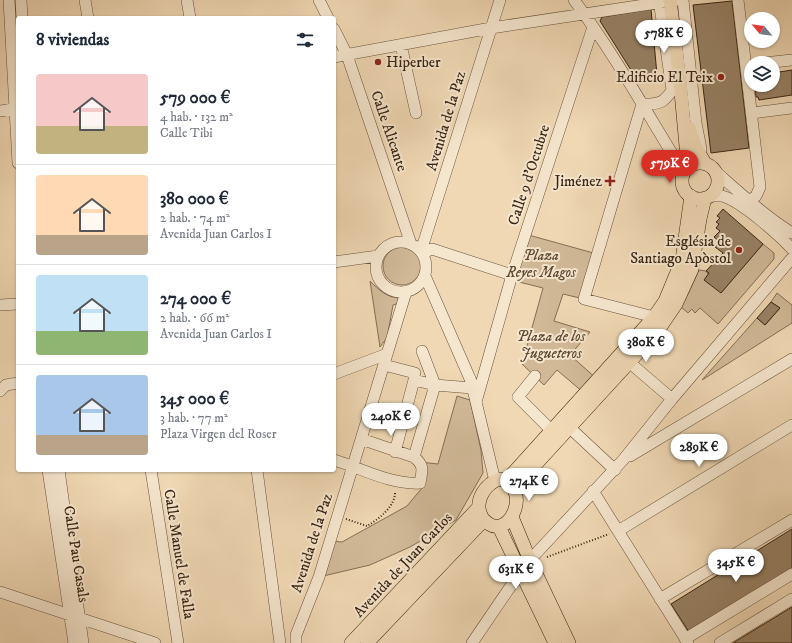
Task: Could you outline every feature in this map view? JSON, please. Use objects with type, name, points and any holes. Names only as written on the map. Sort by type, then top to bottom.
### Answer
[{"type":"main road","points":[[569,643],[527,565],[499,527],[491,525],[481,514],[482,494],[488,486],[505,483],[569,427],[657,332],[676,304],[692,269],[700,219],[708,197],[717,188],[718,177],[713,168],[704,161],[696,148],[674,82],[670,1]]},
{"type":"main road","points":[[681,106],[686,171],[683,178],[684,188],[691,196],[696,198],[708,197]]},
{"type":"main road","points":[[686,171],[695,164],[704,161]]},
{"type":"main road","points":[[505,483],[654,316],[665,301],[682,260],[691,196]]},
{"type":"main road","points":[[499,527],[512,517],[517,501],[516,494],[505,483]]},
{"type":"main road","name":"Avenida de Juan Carlos","points":[[351,643],[481,514]]},
{"type":"main road","name":"Avenida de Juan Carlos","points":[[367,643],[481,514]]},
{"type":"main road","points":[[512,517],[554,643]]},
{"type":"street","points":[[9,0],[16,94]]},
{"type":"street","points":[[21,0],[22,16]]},
{"type":"street","points":[[85,0],[88,16]]},
{"type":"street","points":[[187,0],[190,16]]},
{"type":"street","points":[[319,0],[327,16]]},
{"type":"street","name":"Avenida de la Paz","points":[[422,252],[500,0]]},
{"type":"street","points":[[574,0],[686,171]]},
{"type":"street","points":[[738,0],[747,56]]},
{"type":"street","points":[[336,57],[491,28],[670,1],[696,117],[704,161]]},
{"type":"street","name":"Calle 9 d'Octubre","points":[[476,402],[512,275],[593,27]]},
{"type":"street","name":"Calle Alicante","points":[[336,34],[347,55],[411,244]]},
{"type":"street","points":[[400,45],[416,113]]},
{"type":"street","points":[[780,61],[792,60]]},
{"type":"street","points":[[642,104],[655,105],[664,101],[674,82]]},
{"type":"street","points":[[749,201],[756,196],[760,188],[750,92]]},
{"type":"street","points":[[642,104],[584,299],[654,316]]},
{"type":"street","points":[[0,111],[16,108]]},
{"type":"street","points":[[752,113],[792,108]]},
{"type":"street","points":[[716,172],[780,226],[792,233]]},
{"type":"street","points":[[708,197],[722,196],[734,201],[764,223],[792,249]]},
{"type":"street","points":[[399,241],[417,246],[422,252],[426,267],[425,276],[415,288],[406,292],[397,292],[388,289],[381,283],[377,276],[376,267],[378,256],[383,248],[391,243],[399,241]]},
{"type":"street","points":[[422,252],[432,249],[512,275]]},
{"type":"street","points":[[336,262],[378,256]]},
{"type":"street","points":[[472,643],[527,565],[593,491],[615,470],[672,399],[792,258]]},
{"type":"street","points":[[425,276],[471,381],[476,402],[505,483]]},
{"type":"street","name":"Avenida de la Paz","points":[[296,643],[296,635],[318,577],[406,292]]},
{"type":"street","points":[[0,305],[16,304]]},
{"type":"street","points":[[414,457],[436,385],[422,351]]},
{"type":"street","points":[[623,460],[792,359]]},
{"type":"street","points":[[336,373],[385,360],[415,373]]},
{"type":"street","points":[[629,362],[672,399]]},
{"type":"street","points":[[535,376],[518,397],[551,430]]},
{"type":"street","points":[[395,452],[414,380],[436,385],[472,388]]},
{"type":"street","points":[[0,391],[6,385],[16,383]]},
{"type":"street","points":[[618,531],[792,425]]},
{"type":"street","points":[[569,427],[615,470]]},
{"type":"street","points":[[336,461],[408,484],[420,483],[422,468],[420,462],[414,457],[395,452],[361,439]]},
{"type":"street","name":"Calle Pau Casals","points":[[48,472],[75,617],[83,643]]},
{"type":"street","name":"Calle Pau Casals","points":[[59,472],[75,617],[74,643]]},
{"type":"street","name":"Calle Manuel de Falla","points":[[151,472],[178,643]]},
{"type":"street","points":[[257,472],[280,643]]},
{"type":"street","points":[[593,491],[687,641],[792,574]]},
{"type":"street","points":[[660,599],[792,520]]},
{"type":"street","points":[[0,592],[155,643]]},
{"type":"street","points":[[720,643],[792,599]]},
{"type":"path","points":[[628,81],[674,82]]},
{"type":"path","points":[[344,519],[367,526],[377,520],[390,506],[396,496],[395,486]]},
{"type":"path","points":[[527,565],[618,531]]},
{"type":"green space","points":[[525,234],[597,254],[584,299],[563,294],[554,321],[590,332],[570,355],[597,379],[584,393],[557,370],[544,385],[522,364],[543,288],[511,280]]},
{"type":"green space","points":[[763,244],[774,253],[774,259],[718,324],[700,308],[695,313],[692,309],[688,313],[681,307],[699,270],[706,271],[721,293]]},
{"type":"green space","points":[[402,247],[412,250],[418,256],[421,266],[418,276],[412,282],[402,285],[392,282],[386,276],[383,266],[386,256],[392,250]]},
{"type":"green space","points":[[370,281],[387,295],[400,298],[399,303],[393,305],[387,338],[380,347]]},
{"type":"green space","points":[[777,293],[792,305],[792,323],[702,380],[757,318],[765,325],[780,308],[771,302]]},
{"type":"green space","points":[[457,396],[470,400],[481,450],[483,473],[456,520],[410,547],[370,565],[319,577],[330,541],[342,542],[407,506],[422,488],[420,482],[420,462],[438,464]]},
{"type":"building","name":"Edificio El Teix","points":[[732,1],[749,148],[711,153],[693,5]]},
{"type":"building","points":[[651,9],[657,75],[636,78],[600,21],[602,17]]},
{"type":"building","points":[[792,70],[792,95],[759,100],[758,97],[756,97],[756,92],[780,92],[780,72]]},
{"type":"building","name":"Església de Santiago Apòstol","points":[[723,209],[763,244],[721,293],[704,280],[709,273],[706,271],[723,253],[715,247],[720,242],[714,237],[720,231],[716,228],[719,224],[716,222],[720,218],[717,216]]},
{"type":"building","points":[[771,302],[780,308],[765,325],[757,318]]},
{"type":"building","points":[[792,529],[792,569],[689,632],[671,604]]},
{"type":"building","points":[[792,607],[792,643],[733,643]]},
{"type":"place","name":"Hiperber","points":[[378,62]]},
{"type":"place","name":"Edificio El Teix","points":[[721,77]]},
{"type":"place","name":"Jiménez","points":[[610,181]]},
{"type":"place","name":"Església de Santiago Apòstol","points":[[739,250]]},
{"type":"park label","name":"Plaza Reyes Magos","points":[[541,264]]},
{"type":"park label","name":"Plaza de los Jugueteros","points":[[551,344]]}]
